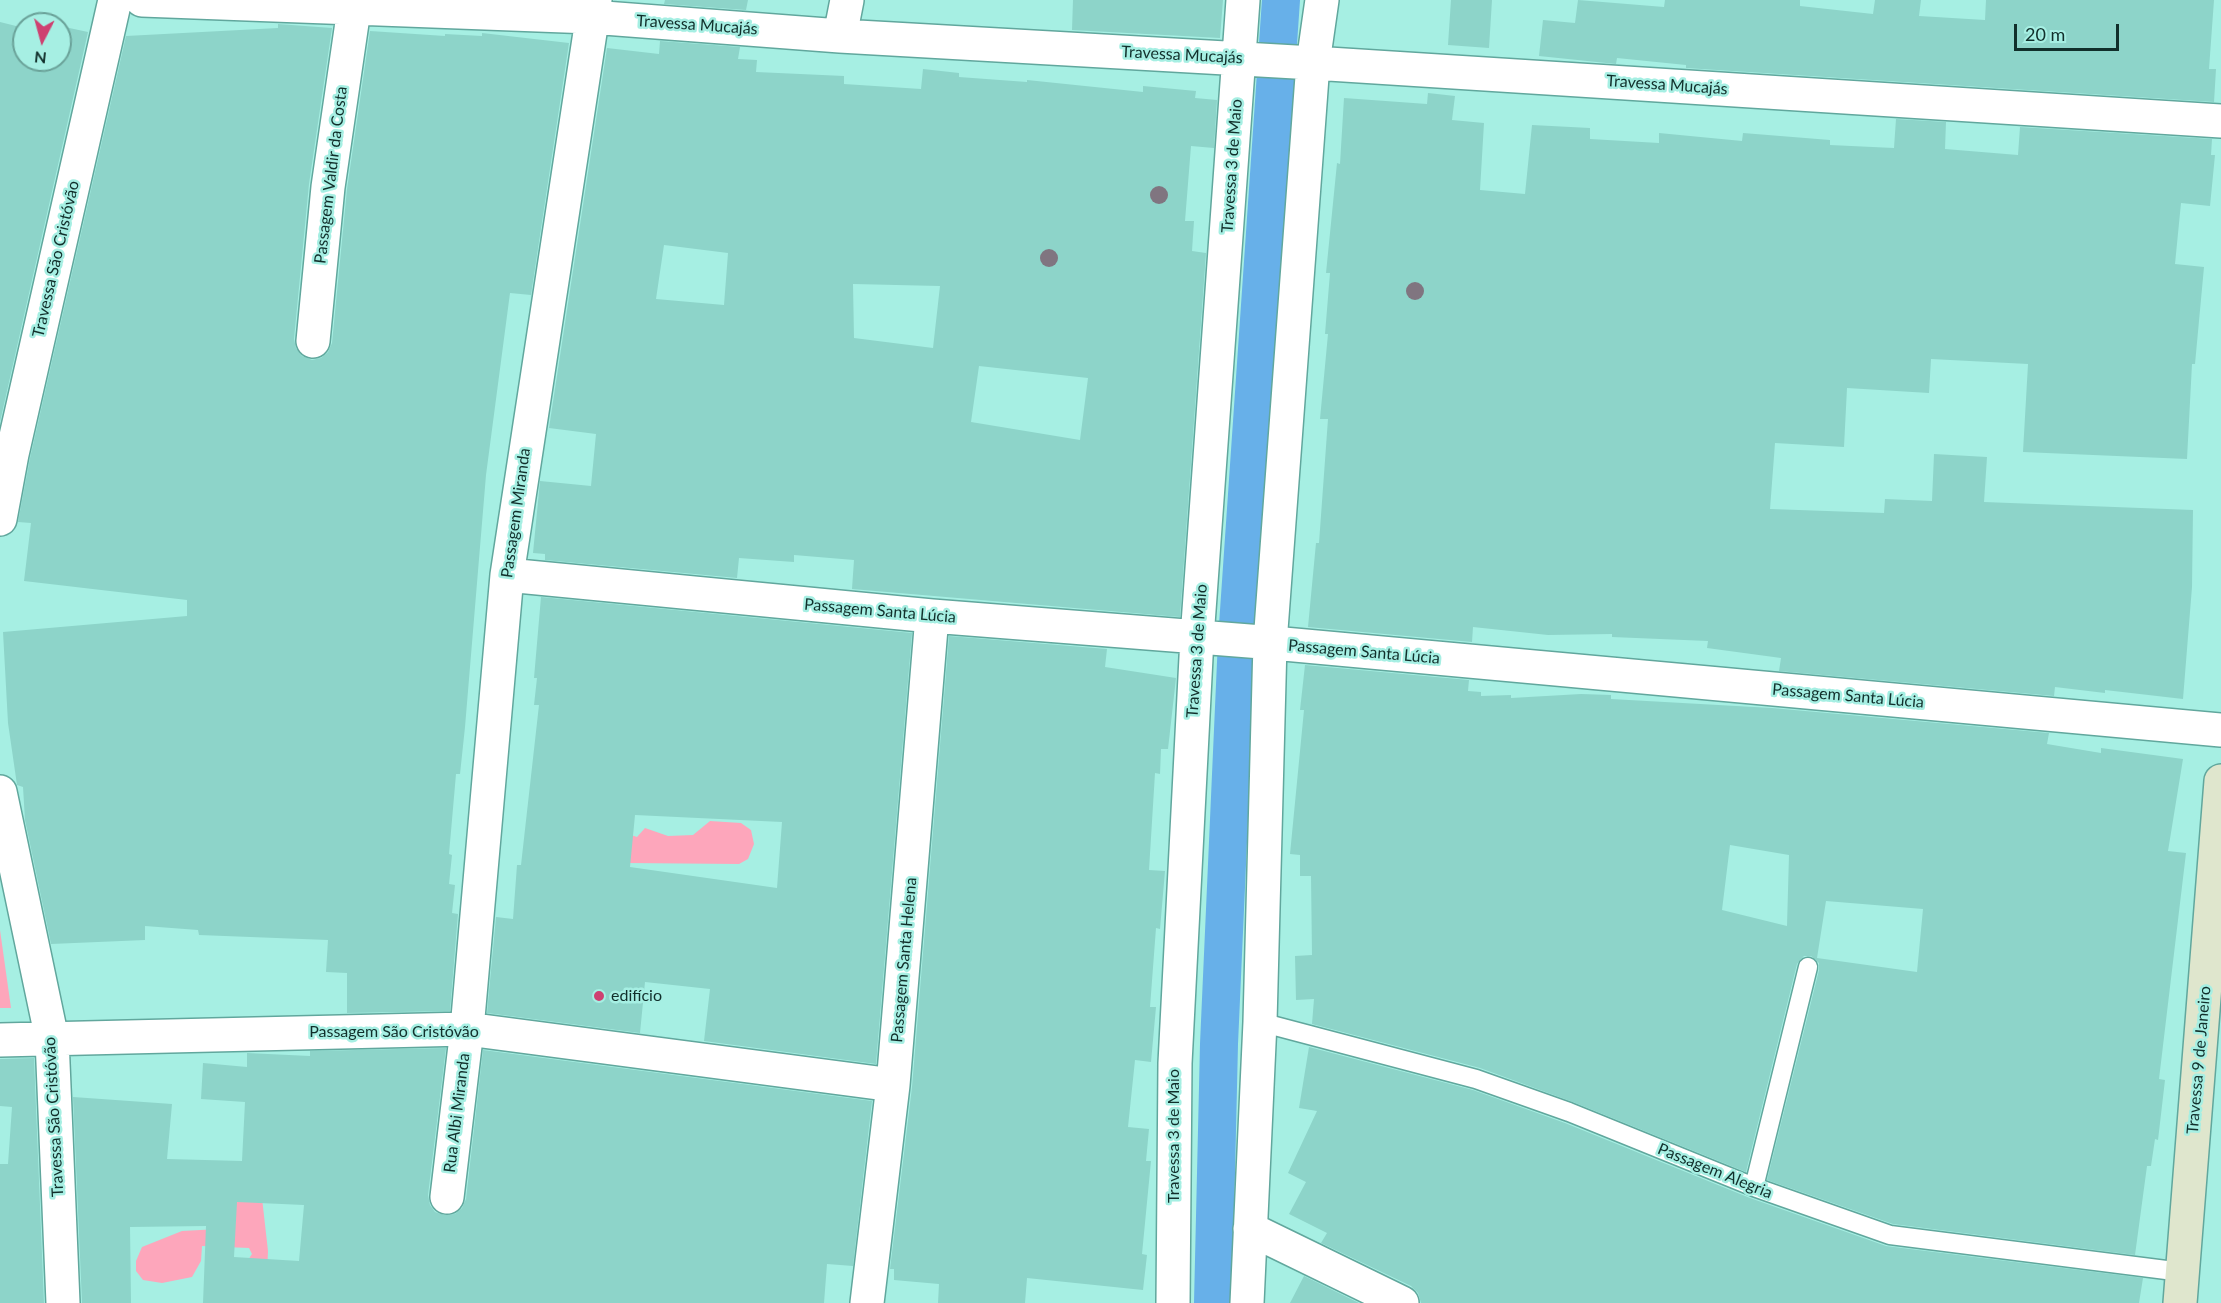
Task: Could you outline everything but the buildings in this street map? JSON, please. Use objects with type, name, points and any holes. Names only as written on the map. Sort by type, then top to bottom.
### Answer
[{"type":"street","name":"Travessa São Cristóvão","points":[[0,519],[12,454],[115,0]]},
{"type":"street","name":"Travessa Mucajás","points":[[142,0],[354,9],[593,9],[840,36],[1313,63],[2221,121]]},
{"type":"street","points":[[840,36],[847,0]]},
{"type":"street","name":"Travessa 3 de Maio","points":[[1173,1303],[1174,1063],[1243,0]]},
{"type":"street","points":[[1247,1303],[1260,1022],[1266,643],[1313,63],[1322,0]]},
{"type":"street","name":"Passagem Valdir da Costa","points":[[313,341],[327,187],[354,9]]},
{"type":"street","name":"Passagem Miranda","points":[[467,1029],[507,575],[593,9]]},
{"type":"street","name":"Passagem Santa Lúcia","points":[[507,575],[932,616],[1266,643],[2221,730]]},
{"type":"street","name":"Passagem Santa Helena","points":[[867,1303],[894,1085],[932,616]]},
{"type":"street","name":"Travessa 9 de Janeiro","points":[[2181,1288],[2221,781]]},
{"type":"street","name":"Travessa São Cristóvão","points":[[0,792],[52,1039],[63,1303]]},
{"type":"street","name":"Passagem São Cristóvão","points":[[0,1040],[467,1029],[894,1085]]},
{"type":"street","name":"Rua Albi Miranda","points":[[447,1197],[467,1029]]},
{"type":"street","points":[[1250,1229],[1402,1303]]},
{"type":"lane","points":[[1754,1187],[1809,967]]},
{"type":"lane","name":"Passagem Alegria","points":[[1260,1022],[1476,1079],[1569,1112],[1754,1187],[1890,1235],[2181,1288]]},
{"type":"shaded area","points":[[710,821],[741,823],[751,830],[754,844],[748,859],[739,864],[626,863],[625,833],[637,837],[645,828],[668,836],[693,835]]},
{"type":"shaded area","points":[[0,930],[11,1008],[0,1008]]},
{"type":"shaded area","points":[[262,1198],[268,1251],[267,1272],[246,1263],[252,1254],[249,1248],[202,1246],[201,1261],[192,1277],[162,1283],[143,1280],[136,1271],[136,1261],[142,1247],[182,1231],[219,1229],[237,1201]]},
{"type":"waterway","points":[[1213,1303],[1219,1044],[1237,640],[1281,0]]},
{"type":"place","name":"edifício","points":[[599,996]]}]
